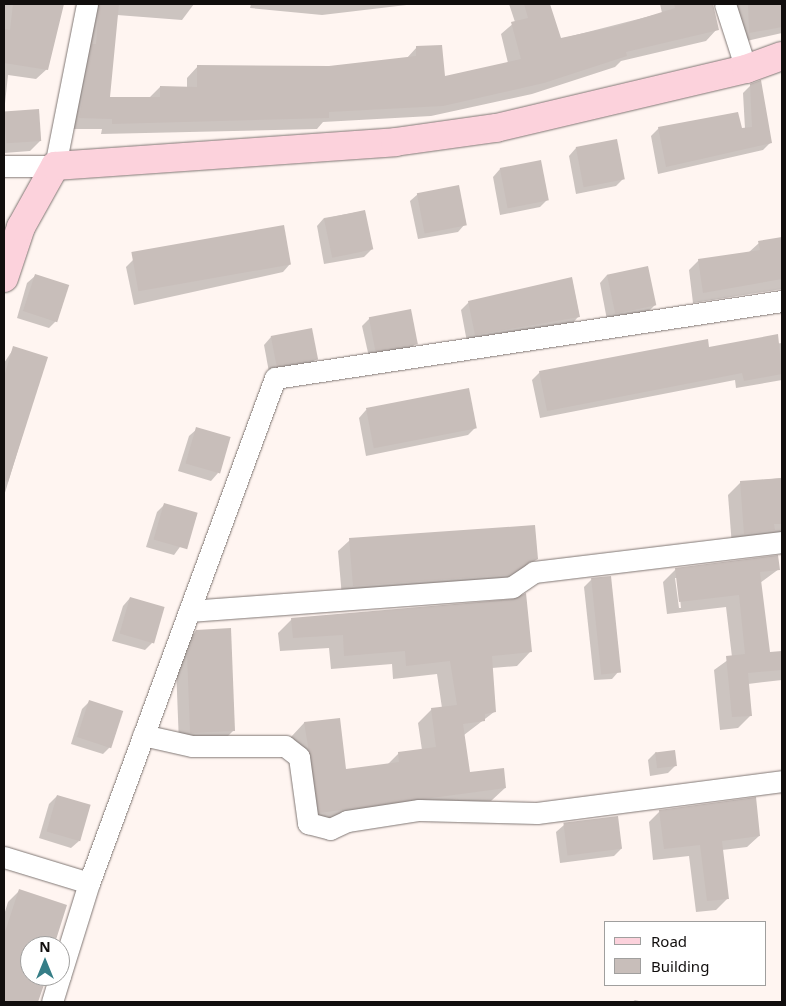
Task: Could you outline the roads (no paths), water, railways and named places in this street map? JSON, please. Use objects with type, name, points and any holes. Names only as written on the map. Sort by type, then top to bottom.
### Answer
[{"type":"main road","points":[[4,278],[21,227],[55,166],[395,142],[477,131],[746,69],[782,56]]},
{"type":"street","points":[[4,166],[55,166],[87,4]]},
{"type":"street","points":[[725,4],[746,69]]},
{"type":"street","points":[[70,944],[89,883],[275,378],[782,302]]},
{"type":"street","points":[[189,611],[512,587],[534,572],[782,542]]},
{"type":"street","points":[[143,736],[192,746],[285,746],[299,756],[308,823],[330,829],[347,821],[419,810],[538,812],[782,781]]},
{"type":"street","points":[[4,857],[89,883]]},
{"type":"street","points":[[52,1002],[57,986]]}]
